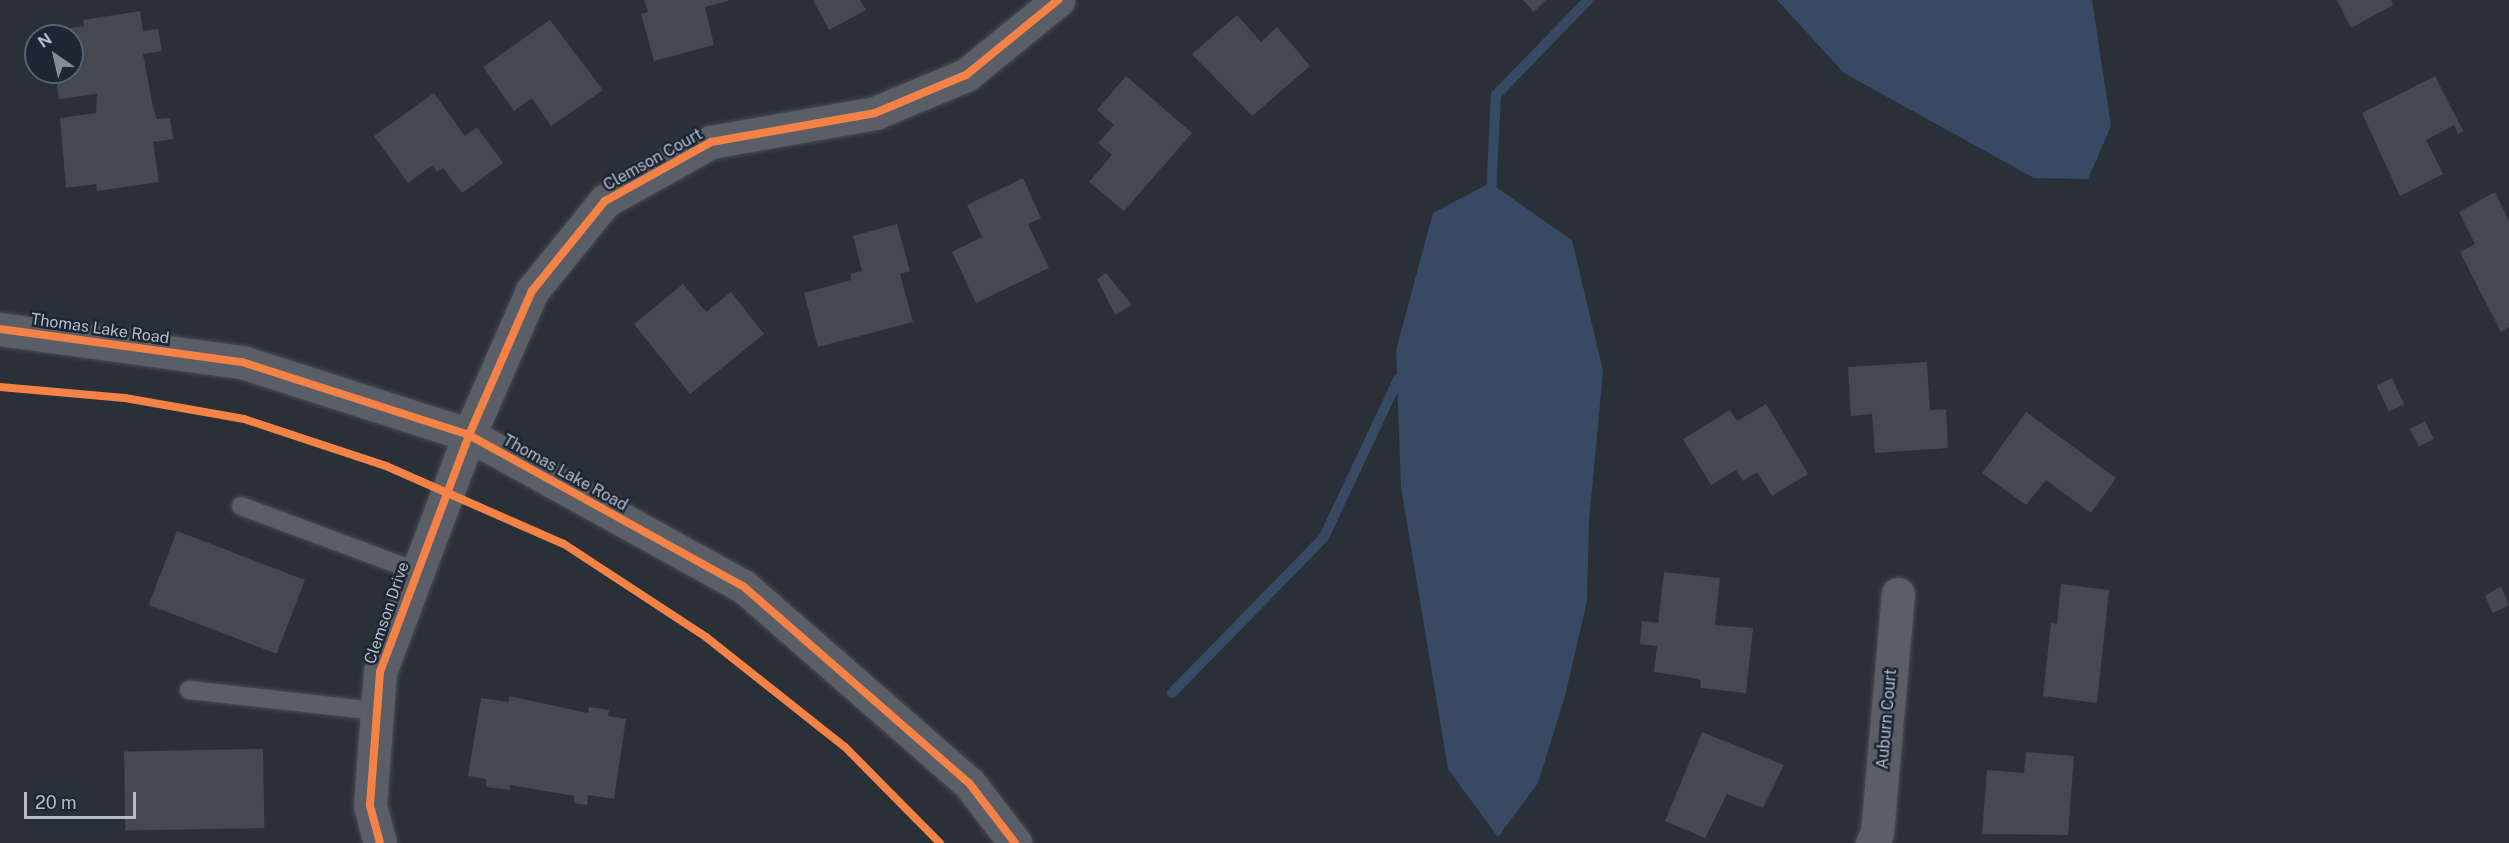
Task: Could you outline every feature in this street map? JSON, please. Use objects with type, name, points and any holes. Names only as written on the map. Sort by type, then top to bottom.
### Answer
[{"type":"street","name":"Clemson Court","points":[[470,435],[532,291],[605,201],[711,142],[875,113],[966,75],[1058,0]]},
{"type":"street","name":"Thomas Lake Road","points":[[0,329],[242,362],[470,435],[743,586],[969,783],[1015,843]]},
{"type":"street","name":"Clemson Drive","points":[[380,843],[370,805],[380,672],[416,571],[470,435]]},
{"type":"street","name":"Auburn Court","points":[[1872,843],[1877,833],[1898,594]]},
{"type":"lane","points":[[241,506],[416,571]]},
{"type":"lane","points":[[189,690],[377,711]]},
{"type":"water","points":[[1777,0],[2092,0],[2111,126],[2088,179],[2034,178],[1844,73]]},
{"type":"water","points":[[1490,183],[1572,240],[1603,371],[1589,522],[1587,601],[1565,696],[1538,783],[1498,837],[1448,769],[1401,488],[1396,350],[1433,213]]},
{"type":"building","points":[[644,0],[728,1],[705,7],[714,45],[654,61],[641,14],[648,12]]},
{"type":"building","points":[[813,0],[860,0],[866,10],[829,30]]},
{"type":"building","points":[[1523,0],[1546,0],[1534,12]]},
{"type":"building","points":[[2337,0],[2391,0],[2393,5],[2351,28]]},
{"type":"building","points":[[140,11],[143,31],[158,29],[162,51],[143,54],[157,119],[170,118],[173,139],[153,142],[159,182],[97,191],[96,184],[66,188],[60,118],[96,113],[97,94],[59,99],[57,84],[84,84],[83,20]]},
{"type":"building","points":[[1237,15],[1261,42],[1277,27],[1310,66],[1252,116],[1192,54]]},
{"type":"building","points":[[550,20],[603,90],[551,126],[532,98],[514,111],[483,67]]},
{"type":"building","points":[[1126,76],[1192,133],[1124,211],[1089,182],[1112,155],[1098,143],[1114,125],[1097,110]]},
{"type":"building","points":[[2435,76],[2463,131],[2458,134],[2454,125],[2426,140],[2443,174],[2400,196],[2362,113]]},
{"type":"building","points":[[434,93],[465,136],[477,127],[503,163],[462,193],[443,168],[437,172],[433,165],[408,183],[374,136]]},
{"type":"building","points":[[1023,178],[1041,218],[1028,224],[1049,268],[976,303],[952,252],[982,237],[967,205]]},
{"type":"building","points":[[2495,192],[2509,221],[2509,327],[2501,332],[2460,252],[2475,244],[2459,212]]},
{"type":"building","points":[[897,224],[910,271],[900,274],[913,322],[818,347],[804,293],[851,280],[850,274],[862,271],[853,236]]},
{"type":"building","points":[[1106,273],[1132,305],[1115,315],[1097,279]]},
{"type":"building","points":[[683,284],[706,312],[731,292],[764,334],[690,394],[634,324]]},
{"type":"building","points":[[1927,362],[1930,410],[1946,409],[1948,448],[1875,453],[1872,414],[1851,416],[1848,367]]},
{"type":"building","points":[[2392,378],[2404,404],[2389,411],[2377,385]]},
{"type":"building","points":[[1766,404],[1808,474],[1772,496],[1757,472],[1743,481],[1736,470],[1711,485],[1683,439],[1730,410],[1737,421]]},
{"type":"building","points":[[2026,412],[2116,478],[2091,513],[2046,480],[2026,505],[1982,473]]},
{"type":"building","points":[[2425,421],[2434,439],[2419,447],[2410,429]]},
{"type":"building","points":[[177,531],[305,580],[277,654],[149,605]]},
{"type":"building","points":[[1664,572],[1720,578],[1715,625],[1753,628],[1746,693],[1700,688],[1701,681],[1694,678],[1654,672],[1657,646],[1640,644],[1642,621],[1658,623]]},
{"type":"building","points":[[2061,584],[2109,590],[2097,703],[2043,696],[2051,623],[2057,624]]},
{"type":"building","points":[[2501,586],[2509,605],[2493,613],[2485,596]]},
{"type":"building","points":[[509,696],[588,713],[589,707],[609,710],[608,716],[626,719],[614,799],[588,795],[587,805],[574,803],[574,796],[510,785],[510,790],[486,787],[486,779],[468,776],[481,698],[508,702]]},
{"type":"building","points":[[1702,732],[1784,765],[1763,808],[1727,794],[1705,838],[1665,821]]},
{"type":"building","points":[[263,749],[264,828],[125,830],[124,751]]},
{"type":"building","points":[[2026,752],[2074,756],[2068,835],[1982,834],[1987,770],[2024,773]]},
{"type":"waterway","points":[[1491,196],[1496,95],[1588,0]]},
{"type":"waterway","points":[[1172,693],[1324,537],[1398,380]]},
{"type":"cycle path","points":[[380,843],[370,805],[380,672],[469,435],[532,291],[605,201],[711,142],[875,113],[966,75],[1058,0]]},
{"type":"cycle path","points":[[0,329],[242,362],[469,435],[743,586],[969,783],[1015,843]]},
{"type":"cycle path","points":[[0,387],[125,398],[244,419],[386,466],[564,544],[706,637],[845,747],[940,843]]}]
